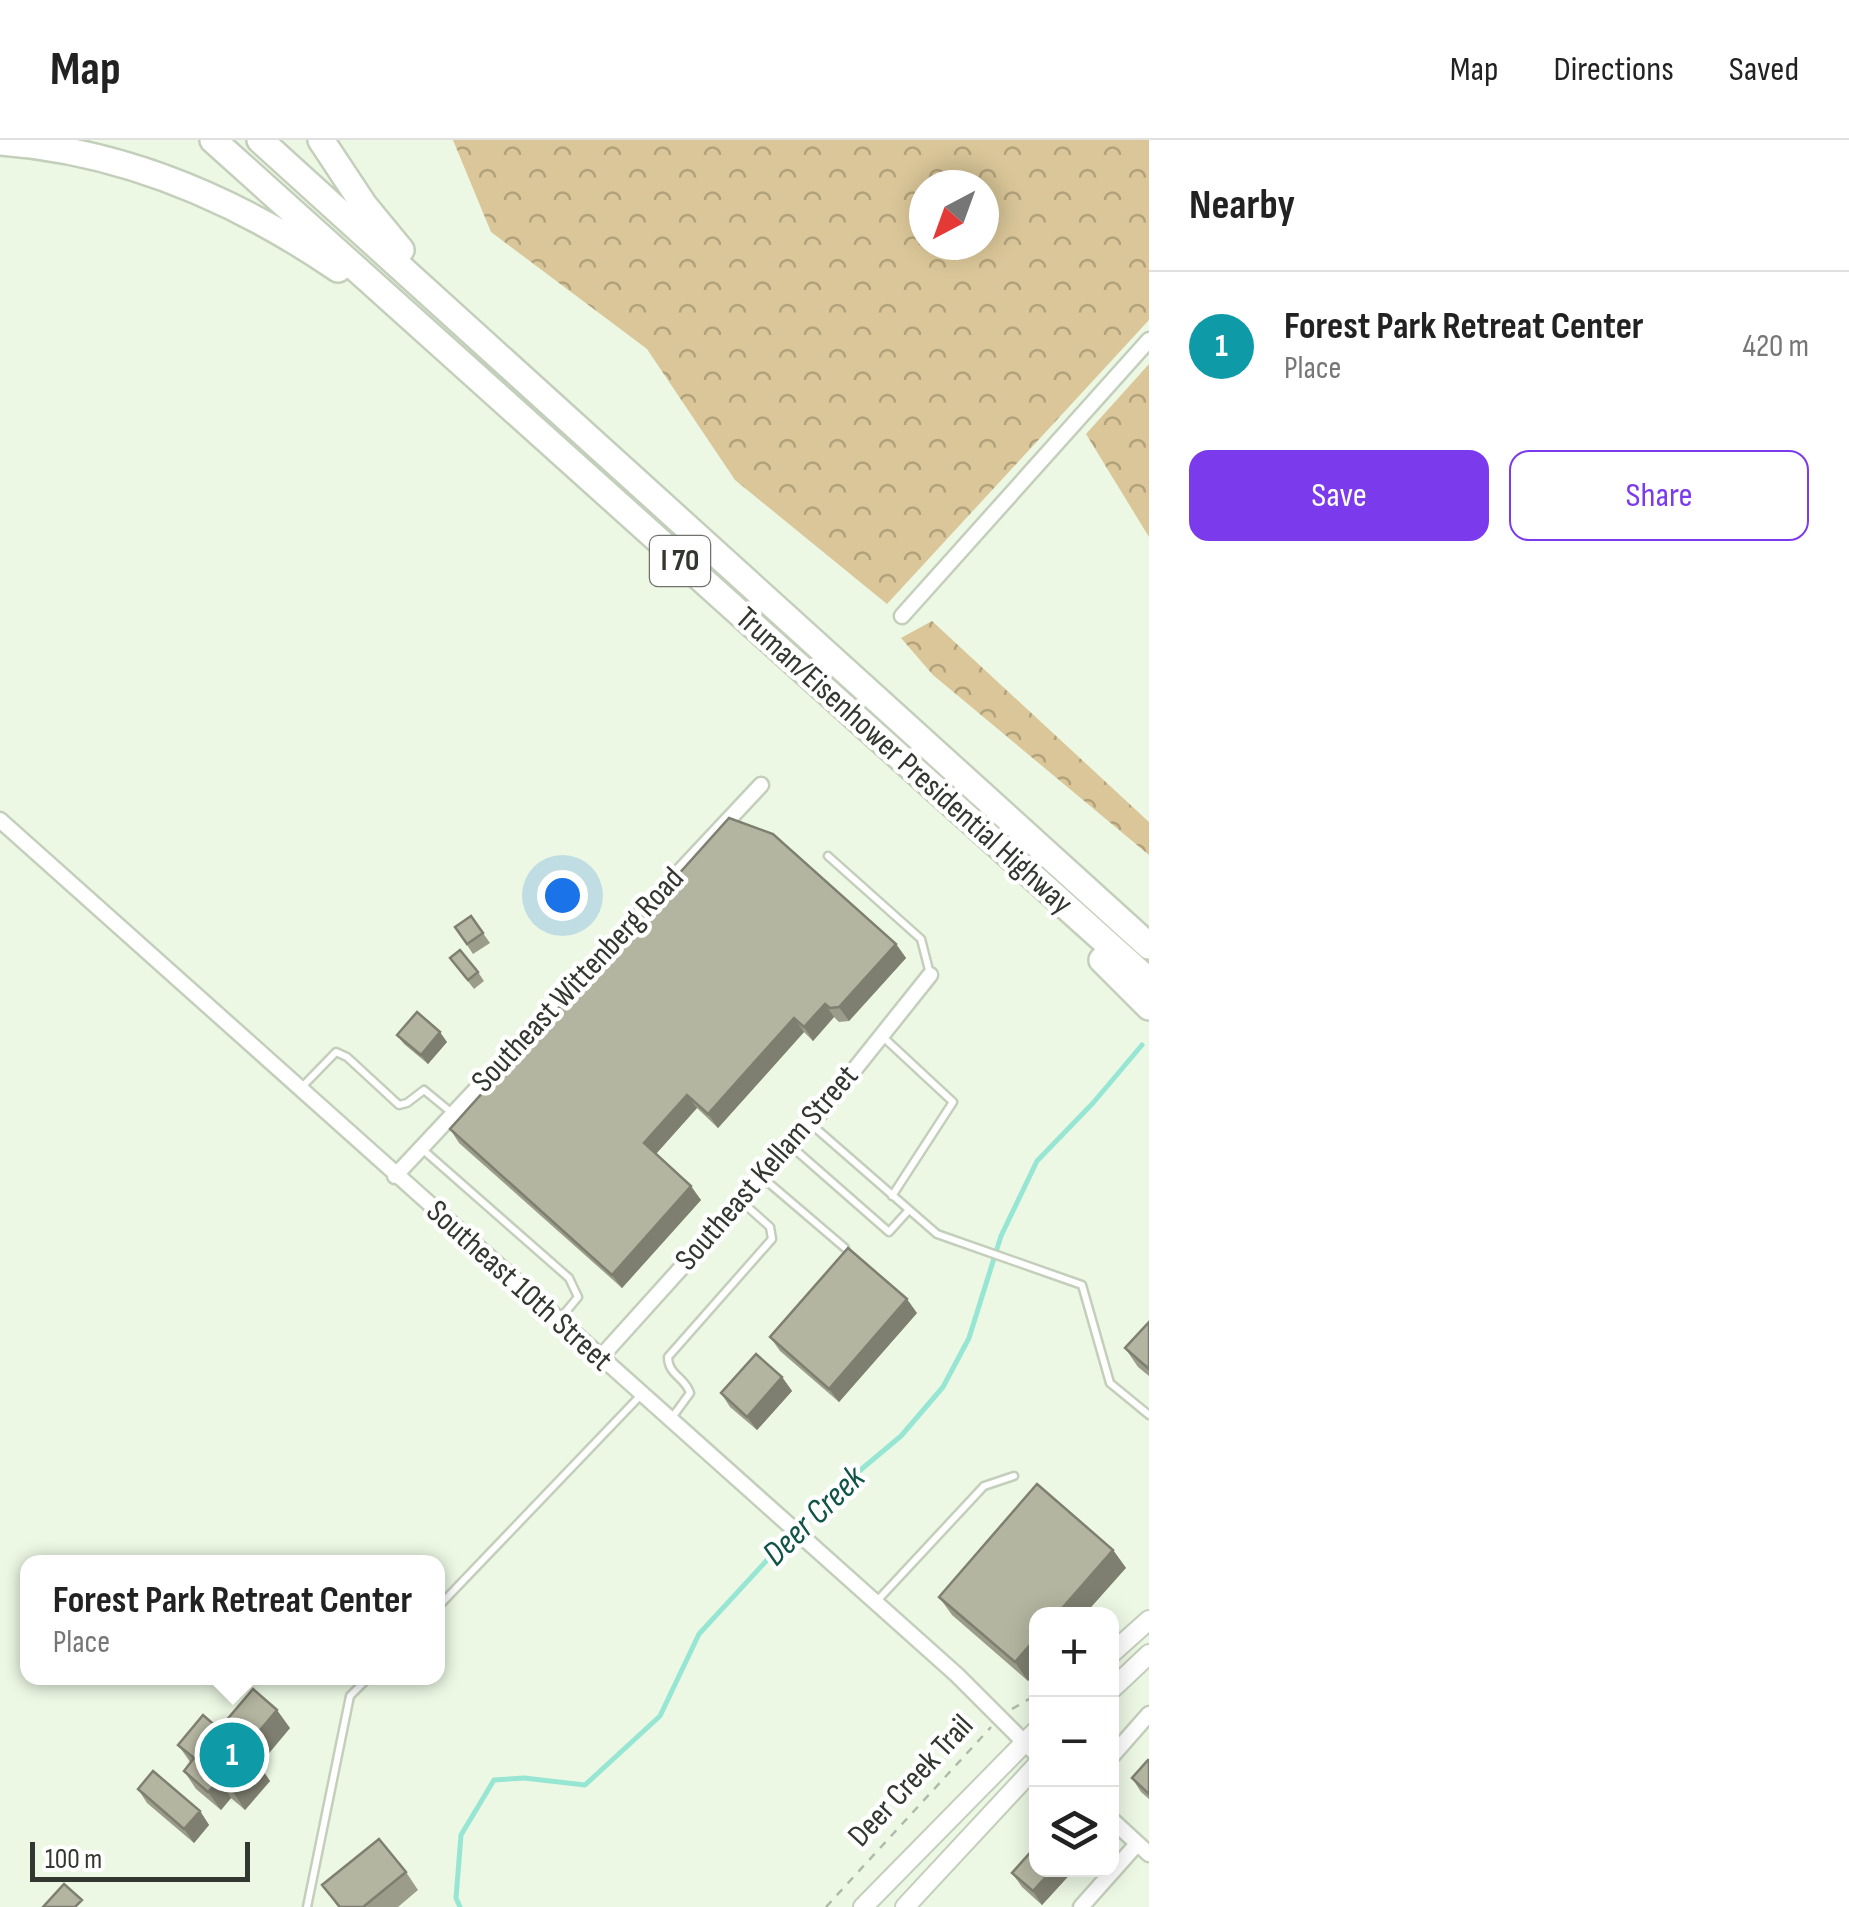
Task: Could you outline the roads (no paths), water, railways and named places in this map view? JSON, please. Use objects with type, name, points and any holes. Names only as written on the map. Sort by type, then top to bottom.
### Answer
[{"type":"highway","name":"Truman/Eisenhower Presidential Highway","points":[[213,140],[1149,981]]},
{"type":"highway","name":"Truman/Eisenhower Presidential Highway","points":[[260,140],[1149,946]]},
{"type":"highway","points":[[321,140],[364,205],[481,340]]},
{"type":"highway","points":[[0,142],[116,162],[208,194],[288,236],[415,322]]},
{"type":"highway","points":[[965,814],[1036,896],[1149,1007]]},
{"type":"highway","points":[[1039,847],[1149,929]]},
{"type":"street","points":[[902,616],[1149,340]]},
{"type":"street","name":"Southeast Wittenberg Road","points":[[395,1176],[762,785]]},
{"type":"street","name":"Southeast 10th Street","points":[[0,820],[875,1602],[1000,1720],[1029,1739]]},
{"type":"street","name":"Southeast Kellam Street","points":[[600,1358],[811,1124],[930,976]]},
{"type":"street","points":[[1119,1647],[1149,1620]]},
{"type":"street","points":[[1119,1682],[1149,1654]]},
{"type":"street","points":[[1119,1748],[1149,1714]]},
{"type":"street","points":[[864,1907],[1029,1746]]},
{"type":"street","points":[[904,1907],[1029,1773]]},
{"type":"street","points":[[1084,1906],[1143,1849],[1119,1827]]},
{"type":"lane","points":[[828,856],[921,940],[930,976]]},
{"type":"lane","points":[[882,1035],[952,1102],[892,1196]]},
{"type":"lane","points":[[300,1090],[336,1052],[347,1057],[399,1105],[424,1090],[453,1114]]},
{"type":"lane","points":[[811,1124],[908,1211],[950,1241],[1082,1286],[1110,1382],[1149,1416]]},
{"type":"lane","points":[[791,1146],[889,1232],[908,1211]]},
{"type":"lane","points":[[421,1148],[569,1278],[578,1298],[558,1321]]},
{"type":"lane","points":[[762,1177],[845,1248]]},
{"type":"lane","points":[[670,1420],[690,1393],[671,1372],[668,1356],[772,1239],[770,1226],[741,1201]]},
{"type":"lane","points":[[445,1600],[641,1394]]},
{"type":"lane","points":[[875,1602],[984,1486],[1014,1476]]},
{"type":"lane","points":[[306,1907],[350,1696],[361,1685]]},
{"type":"waterway","name":"Deer Creek","points":[[460,1907],[456,1898],[461,1835],[494,1780],[524,1778],[585,1785],[660,1716],[699,1634],[814,1509],[901,1436],[943,1387],[969,1338],[1001,1236],[1037,1161],[1142,1045]]},
{"type":"place","name":"Forest Park Retreat Center","points":[[232,1755]]}]
